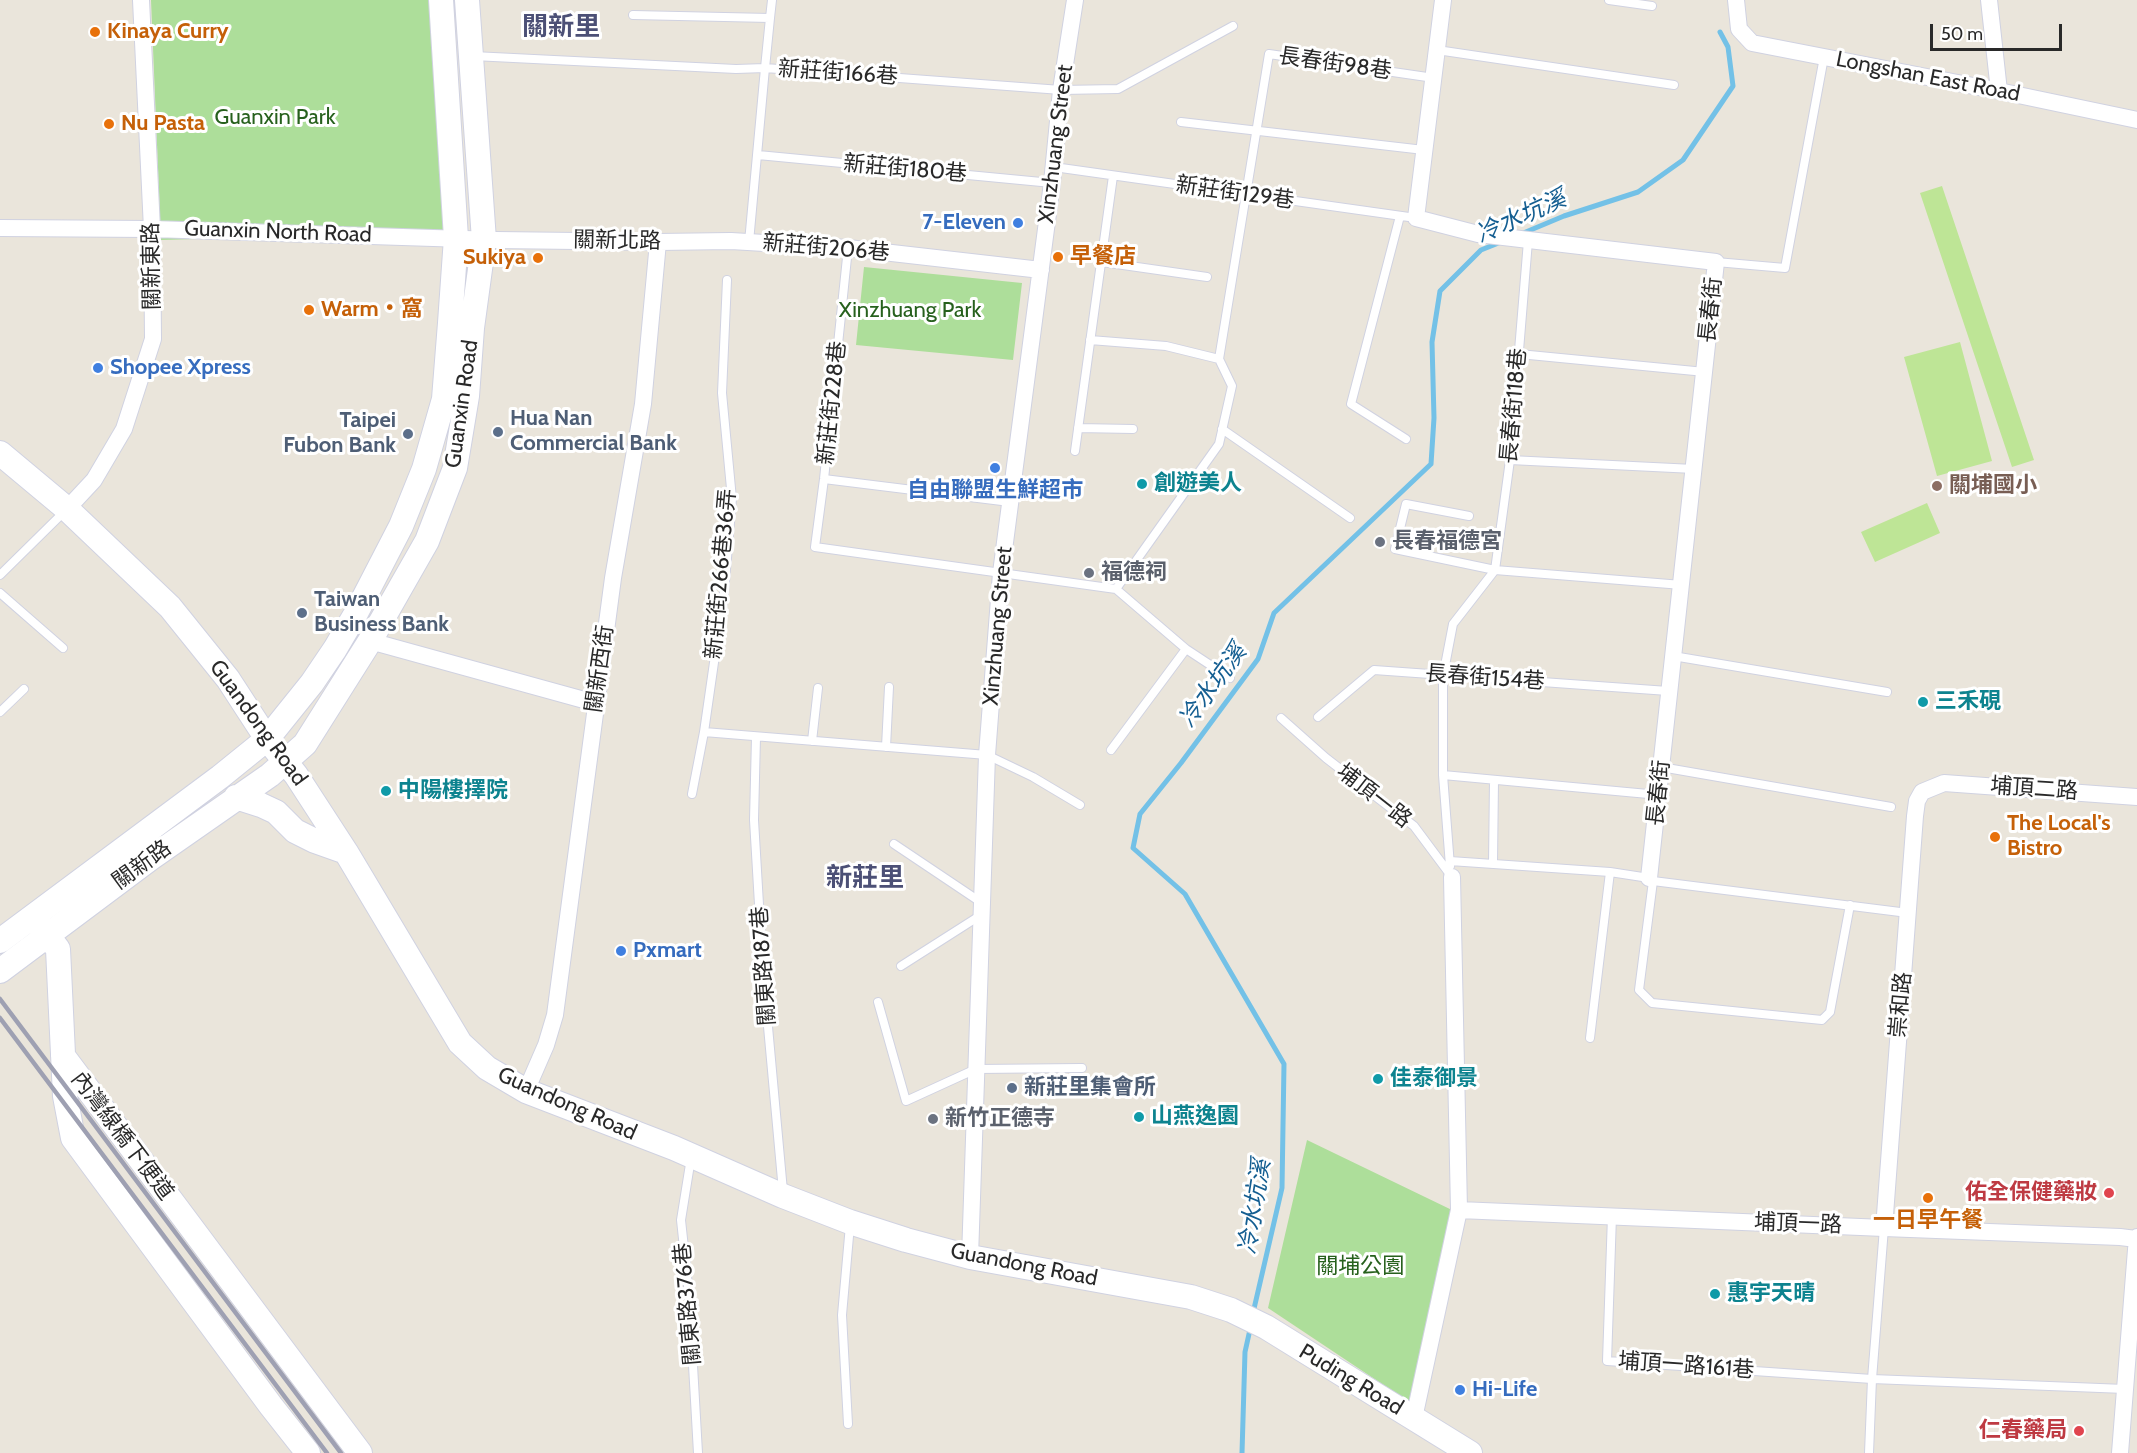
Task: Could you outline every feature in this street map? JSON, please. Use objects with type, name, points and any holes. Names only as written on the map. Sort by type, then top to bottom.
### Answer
[{"type":"street","name":"關新東路","points":[[67,509],[94,480],[124,429],[153,339],[152,229],[141,0]]},
{"type":"street","name":"Guanxin Road","points":[[267,739],[312,683],[355,615],[401,526],[424,469],[444,399],[456,238],[441,0]]},
{"type":"street","name":"Guanxin Road","points":[[285,761],[305,744],[370,641],[427,541],[455,468],[467,396],[472,328],[484,240],[467,0]]},
{"type":"street","name":"Xinzhuang Street","points":[[970,1257],[987,755],[1001,573],[1053,175],[1061,90],[1075,0]]},
{"type":"street","points":[[1408,217],[1424,150],[1443,0]]},
{"type":"street","points":[[1989,0],[1998,91]]},
{"type":"street","name":"Longshan East Road","points":[[1737,8],[1739,29],[1752,43],[2137,120]]},
{"type":"street","name":"長春街","points":[[1408,217],[1478,234],[1716,262],[1682,585],[1668,691],[1651,879]]},
{"type":"street","name":"Guanxin North Road","points":[[0,228],[152,229],[484,240]]},
{"type":"street","name":"關新北路","points":[[484,240],[749,242]]},
{"type":"street","name":"關新西街","points":[[526,1091],[546,1045],[555,1015],[613,578],[643,404],[658,242]]},
{"type":"street","name":"新莊街206巷","points":[[749,242],[848,248],[1041,270]]},
{"type":"street","name":"Guandong Road","points":[[0,453],[67,509],[170,607],[228,678],[267,739],[285,761],[346,852],[460,1043],[487,1068],[526,1091],[691,1155],[783,1196],[850,1222],[970,1257],[1191,1297],[1231,1310]]},
{"type":"street","points":[[370,641],[595,703]]},
{"type":"street","name":"關新路","points":[[0,941],[220,777],[267,739]]},
{"type":"street","name":"關新路","points":[[0,971],[236,796],[270,775],[285,761]]},
{"type":"street","name":"埔頂二路","points":[[1931,787],[1944,783],[2137,797]]},
{"type":"street","name":"崇和路","points":[[1884,1228],[1917,801],[1922,792],[1931,787]]},
{"type":"street","points":[[236,796],[276,812],[295,831],[346,852]]},
{"type":"street","points":[[1414,1418],[1460,1210],[1451,869]]},
{"type":"street","points":[[32,916],[58,949],[63,1056]]},
{"type":"street","name":"內灣線橋下便道","points":[[63,1056],[65,1096],[73,1138],[308,1453]]},
{"type":"street","name":"內灣線橋下便道","points":[[63,1056],[360,1453]]},
{"type":"street","name":"埔頂一路","points":[[1460,1210],[2137,1238]]},
{"type":"street","points":[[2120,1453],[2137,1238]]},
{"type":"street","name":"Puding Road","points":[[1231,1310],[1266,1327],[1470,1453]]},
{"type":"lane","name":"新莊街166巷","points":[[772,0],[765,68],[1061,90],[1118,89],[1233,26]]},
{"type":"lane","points":[[1609,0],[1652,6]]},
{"type":"lane","points":[[633,15],[770,18]]},
{"type":"lane","points":[[1437,50],[1674,85]]},
{"type":"lane","name":"長春街98巷","points":[[1219,359],[1269,54],[1434,78]]},
{"type":"lane","points":[[471,56],[736,69],[765,68]]},
{"type":"lane","points":[[1716,262],[1785,268],[1824,57]]},
{"type":"lane","name":"新莊街206巷","points":[[749,242],[765,68]]},
{"type":"lane","points":[[1181,122],[1424,150]]},
{"type":"lane","name":"新莊街180巷","points":[[758,154],[1053,175]]},
{"type":"lane","name":"新莊街129巷","points":[[1053,175],[1113,176],[1408,217]]},
{"type":"lane","points":[[1075,451],[1113,176]]},
{"type":"lane","points":[[1406,439],[1351,404],[1408,217]]},
{"type":"lane","name":"長春街118巷","points":[[1495,570],[1510,460],[1528,241]]},
{"type":"lane","name":"新莊街228巷","points":[[848,248],[824,479],[1010,502]]},
{"type":"lane","points":[[1102,262],[1207,277]]},
{"type":"lane","name":"新莊街266巷36弄","points":[[692,794],[704,732],[724,593],[732,499],[722,393],[727,280]]},
{"type":"lane","points":[[1090,340],[1166,346],[1219,359],[1232,386],[1219,444],[1116,589]]},
{"type":"lane","points":[[1519,354],[1705,372]]},
{"type":"lane","points":[[1078,428],[1133,429]]},
{"type":"lane","points":[[1222,429],[1350,518]]},
{"type":"lane","points":[[1510,460],[1694,469]]},
{"type":"lane","points":[[824,479],[815,547],[1116,589],[1186,649],[1230,678]]},
{"type":"lane","points":[[1469,516],[1406,504],[1395,549],[1495,570],[1682,585]]},
{"type":"lane","points":[[0,575],[67,509]]},
{"type":"lane","points":[[1495,570],[1453,624],[1443,676],[1443,775],[1451,869],[1493,864],[1610,873],[1909,913]]},
{"type":"lane","points":[[0,593],[63,648]]},
{"type":"lane","points":[[1111,750],[1186,649]]},
{"type":"lane","points":[[1673,656],[1887,692]]},
{"type":"lane","name":"長春街154巷","points":[[1318,717],[1374,670],[1668,691]]},
{"type":"lane","points":[[886,747],[889,687]]},
{"type":"lane","points":[[812,741],[818,688]]},
{"type":"lane","points":[[0,712],[24,689]]},
{"type":"lane","name":"埔頂一路","points":[[1281,718],[1326,758],[1414,826],[1451,869]]},
{"type":"lane","points":[[704,732],[987,755],[1033,777],[1080,805]]},
{"type":"lane","name":"關東路187巷","points":[[756,736],[754,820],[783,1196]]},
{"type":"lane","points":[[1661,767],[1891,807]]},
{"type":"lane","points":[[1443,775],[1659,795]]},
{"type":"lane","points":[[1493,864],[1494,780]]},
{"type":"lane","points":[[894,844],[982,909],[901,966]]},
{"type":"lane","points":[[1590,1038],[1610,873]]},
{"type":"lane","points":[[1651,879],[1639,990],[1652,1003],[1822,1020],[1830,1012],[1850,905]]},
{"type":"lane","points":[[878,1002],[906,1101],[976,1069],[1082,1068]]},
{"type":"lane","name":"關東路376巷","points":[[691,1155],[681,1220],[689,1295],[698,1453]]},
{"type":"lane","name":"埔頂一路161巷","points":[[1612,1216],[1607,1361],[1872,1379],[2125,1389]]},
{"type":"lane","points":[[848,1424],[842,1315],[850,1222]]},
{"type":"lane","points":[[1869,1453],[1872,1379],[1884,1228]]},
{"type":"green space","name":"Guanxin Park","points":[[151,0],[433,0],[450,232],[161,240]]},
{"type":"green space","points":[[1942,186],[2034,460],[2012,467],[1920,193]]},
{"type":"green space","name":"Xinzhuang Park","points":[[864,267],[1022,283],[1013,360],[856,345]]},
{"type":"green space","points":[[1960,342],[1992,461],[1937,476],[1904,357]]},
{"type":"green space","points":[[1927,503],[1940,533],[1875,562],[1861,532]]},
{"type":"green space","name":"關埔公園","points":[[1307,1140],[1454,1211],[1412,1404],[1268,1308]]},
{"type":"waterway","name":"冷水坑溪","points":[[1521,234],[1564,216],[1638,192],[1683,160],[1733,86],[1728,47],[1720,32]]},
{"type":"waterway","name":"冷水坑溪","points":[[1253,1313],[1282,1188],[1284,1064],[1185,894],[1133,848],[1140,814],[1258,659],[1274,613],[1431,464],[1434,418],[1432,342],[1440,291],[1481,250],[1501,242]]},
{"type":"waterway","name":"冷水坑溪","points":[[1242,1453],[1245,1352],[1251,1325]]},
{"type":"railway","points":[[0,999],[341,1453]]},
{"type":"railway","points":[[0,1018],[327,1453]]},
{"type":"place","name":"Kinaya Curry","points":[[95,32]]},
{"type":"place","name":"Nu Pasta","points":[[109,124]]},
{"type":"place","name":"7-Eleven","points":[[1018,223]]},
{"type":"place","name":"早餐店","points":[[1058,257]]},
{"type":"place","name":"Sukiya","points":[[538,258]]},
{"type":"place","name":"Warm・窩","points":[[309,310]]},
{"type":"place","name":"Shopee Xpress","points":[[98,368]]},
{"type":"place","name":"Hua Nan Commercial Bank","points":[[498,432]]},
{"type":"place","name":"Taipei Fubon Bank","points":[[408,434]]},
{"type":"place","name":"自由聯盟生鮮超市","points":[[995,468]]},
{"type":"place","name":"創遊美人","points":[[1142,484]]},
{"type":"place","name":"關埔國小","points":[[1937,486]]},
{"type":"place","name":"長春福德宮","points":[[1380,542]]},
{"type":"place","name":"福德祠","points":[[1089,573]]},
{"type":"place","name":"Taiwan Business Bank","points":[[302,613]]},
{"type":"place","name":"三禾硯","points":[[1923,702]]},
{"type":"place","name":"中陽樓擇院","points":[[386,791]]},
{"type":"place","name":"The Local's Bistro","points":[[1995,837]]},
{"type":"place","name":"Pxmart","points":[[621,951]]},
{"type":"place","name":"佳泰御景","points":[[1378,1079]]},
{"type":"place","name":"新莊里集會所","points":[[1012,1088]]},
{"type":"place","name":"山燕逸園","points":[[1139,1117]]},
{"type":"place","name":"新竹正德寺","points":[[933,1119]]},
{"type":"place","name":"佑全保健藥妝","points":[[2109,1193]]},
{"type":"place","name":"一日早午餐","points":[[1928,1198]]},
{"type":"place","name":"惠宇天晴","points":[[1715,1294]]},
{"type":"place","name":"Hi-Life","points":[[1460,1390]]},
{"type":"place","name":"仁春藥局","points":[[2079,1431]]},
{"type":"district","name":"關新里","points":[[561,27]]},
{"type":"district","name":"新莊里","points":[[865,878]]}]
